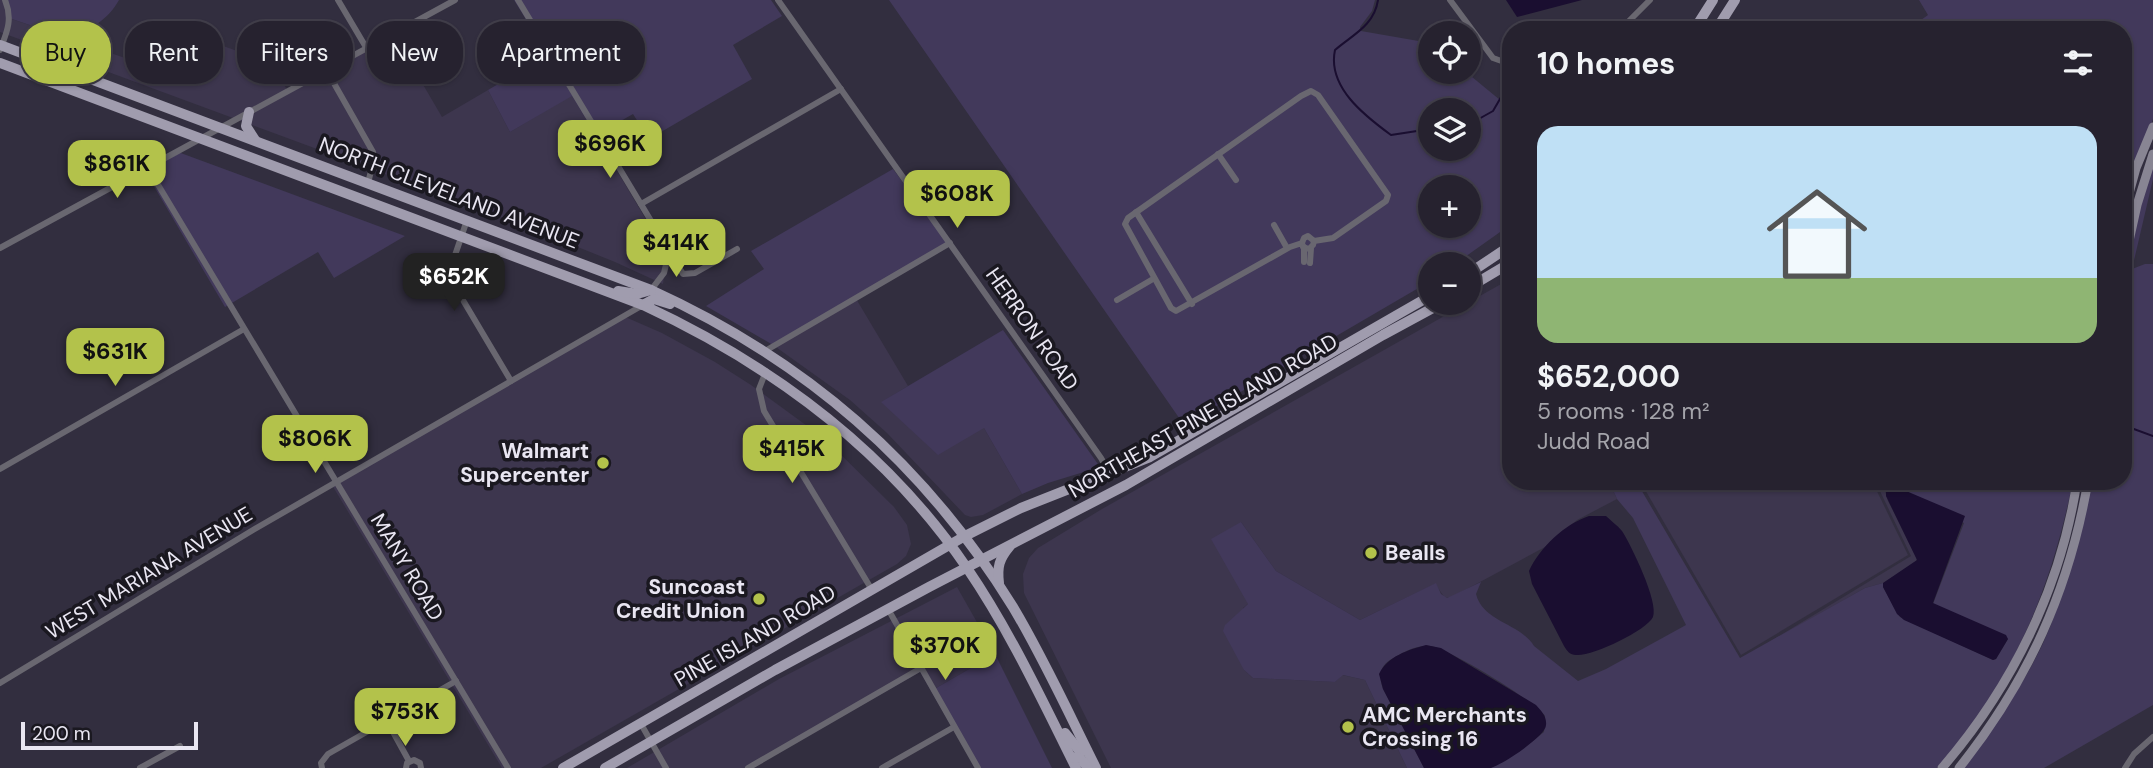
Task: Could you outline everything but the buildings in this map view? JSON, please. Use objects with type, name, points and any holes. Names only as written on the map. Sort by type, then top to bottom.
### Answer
[{"type":"main road","points":[[1700,21],[1713,0]]},
{"type":"main road","points":[[1722,21],[1735,0]]},
{"type":"main road","name":"NORTH CLEVELAND AVENUE","points":[[1,47],[21,54]]},
{"type":"main road","name":"NORTH CLEVELAND AVENUE","points":[[0,63],[643,305],[713,339],[766,371],[815,407],[876,460],[950,545],[1005,628],[1076,768]]},
{"type":"main road","points":[[96,99],[103,84]]},
{"type":"main road","name":"NORTH CLEVELAND AVENUE","points":[[106,84],[651,290],[691,308],[765,351],[822,391],[874,435],[934,498],[965,536],[1027,633],[1096,768]]},
{"type":"main road","points":[[249,112],[246,126],[255,140]]},
{"type":"main road","points":[[2132,182],[2153,127]]},
{"type":"main road","points":[[2132,228],[2153,154]]},
{"type":"main road","points":[[1481,266],[1502,252]]},
{"type":"main road","points":[[1481,280],[1502,268]]},
{"type":"main road","points":[[604,290],[637,294],[651,290]]},
{"type":"main road","points":[[643,305],[654,299],[691,308]]},
{"type":"main road","name":"NORTHEAST PINE ISLAND ROAD","points":[[965,536],[1021,508],[1150,457],[1418,305]]},
{"type":"main road","points":[[1409,320],[1412,311],[1418,307]]},
{"type":"main road","name":"NORTHEAST PINE ISLAND ROAD","points":[[982,559],[1126,485],[1419,315]]},
{"type":"main road","points":[[1942,768],[1972,731],[2019,658],[2040,612],[2065,535],[2075,490]]},
{"type":"main road","points":[[1959,768],[2012,691],[2042,637],[2076,537],[2086,490]]},
{"type":"main road","points":[[2065,535],[2076,537]]},
{"type":"main road","name":"PINE ISLAND ROAD","points":[[563,768],[965,536]]},
{"type":"main road","points":[[1000,588],[997,571],[999,562],[1012,543]]},
{"type":"main road","name":"PINE ISLAND ROAD","points":[[605,768],[775,670],[982,559]]},
{"type":"main road","points":[[2003,685],[2012,691]]},
{"type":"main road","points":[[1039,694],[1073,746],[1087,751]]},
{"type":"main road","points":[[1071,757],[1080,758],[1088,768]]},
{"type":"street","points":[[1,47],[10,23],[5,0]]},
{"type":"street","points":[[338,0],[367,49],[353,57]]},
{"type":"street","points":[[436,0],[438,9]]},
{"type":"street","points":[[417,21],[455,0]]},
{"type":"street","points":[[518,0],[683,274],[688,275],[737,248]]},
{"type":"street","name":"HERRON ROAD","points":[[778,0],[1110,474]]},
{"type":"street","points":[[1450,0],[1493,58],[1502,61]]},
{"type":"street","points":[[1629,21],[1650,0]]},
{"type":"street","points":[[0,248],[302,84]]},
{"type":"street","points":[[334,84],[373,152],[374,159],[368,183]]},
{"type":"street","points":[[641,204],[841,89]]},
{"type":"street","points":[[1307,92],[1315,92],[1388,195],[1386,201],[1333,238],[1287,248],[1192,304],[1174,310],[1153,279],[1126,229],[1125,220],[1219,154],[1307,92]]},
{"type":"street","points":[[1219,154],[1236,180]]},
{"type":"street","name":"MANY ROAD","points":[[148,168],[508,768]]},
{"type":"street","points":[[1136,212],[1192,304]]},
{"type":"street","points":[[467,220],[450,270],[451,280],[511,381]]},
{"type":"street","points":[[1274,225],[1287,248]]},
{"type":"street","points":[[765,351],[950,243]]},
{"type":"street","points":[[1307,262],[1308,245]]},
{"type":"street","points":[[651,290],[664,273],[669,252]]},
{"type":"street","points":[[1117,300],[1153,279]]},
{"type":"street","name":"WEST MARIANA AVENUE","points":[[0,682],[335,482],[643,305]]},
{"type":"street","points":[[0,469],[244,329]]},
{"type":"street","points":[[766,371],[760,388],[764,411],[872,590]]},
{"type":"street","points":[[888,609],[978,768]]},
{"type":"street","points":[[748,768],[921,668]]},
{"type":"street","points":[[322,768],[321,763],[328,754],[456,681]]},
{"type":"street","points":[[387,721],[408,764],[418,761],[421,768]]},
{"type":"street","points":[[641,724],[666,768]]},
{"type":"street","points":[[882,768],[954,727]]},
{"type":"street","points":[[2125,768],[2139,748],[2153,737]]},
{"type":"street","points":[[140,768],[180,746]]},
{"type":"shaded area","points":[[0,0],[6,0],[9,18],[21,22],[21,40],[0,32]]},
{"type":"shaded area","points":[[6,0],[119,0],[100,21],[21,22],[9,18]]},
{"type":"shaded area","points":[[514,0],[771,0],[782,16],[733,45],[752,79],[649,139],[633,114],[596,135],[572,96],[510,132],[488,90],[498,84],[645,84],[645,21],[527,21]]},
{"type":"shaded area","points":[[889,0],[1375,0],[1372,11],[1360,27],[1361,31],[1418,41],[1418,84],[1481,84],[1500,100],[1502,98],[1502,231],[1472,252],[1418,252],[1418,288],[1184,425]]},
{"type":"shaded area","points":[[1506,0],[1582,0],[1517,17]]},
{"type":"shaded area","points":[[1919,0],[2153,0],[2153,119],[2132,178],[2132,21],[1920,21],[1928,15]]},
{"type":"shaded area","points":[[223,46],[237,51],[237,84],[284,84],[289,93],[305,84],[353,84],[353,58],[367,50],[367,84],[423,84],[442,117],[488,90],[510,132],[572,95],[667,255],[663,284],[528,227],[141,84],[223,84]]},
{"type":"shaded area","points":[[111,53],[125,58],[125,78],[111,73]]},
{"type":"shaded area","points":[[178,152],[405,236],[334,278],[318,252],[225,307],[145,171]]},
{"type":"shaded area","points":[[2153,164],[2153,179],[2132,269],[2132,242]]},
{"type":"shaded area","points":[[893,169],[950,246],[773,345],[706,306],[764,269],[751,251]]},
{"type":"shaded area","points":[[2153,264],[2153,705],[2044,768],[1963,768],[2017,691],[2036,658],[2052,622],[2090,490],[2132,490],[2132,269]]},
{"type":"shaded area","points":[[1502,284],[1502,490],[1613,490],[1617,499],[1577,520],[1545,547],[1452,597],[1445,598],[1435,584],[1360,620],[1276,571],[1241,522],[1248,604],[1243,608],[1244,670],[1253,678],[1335,682],[1342,675],[1365,680],[1407,768],[1111,768],[1024,593],[1023,574],[1029,558],[1038,548],[1102,509],[1446,315],[1481,315],[1481,295]]},
{"type":"shaded area","points":[[855,297],[908,386],[882,402],[984,428],[1022,494],[983,515],[965,515],[887,433],[850,400],[773,345]]},
{"type":"shaded area","points":[[623,316],[662,333],[715,362],[825,439],[894,507],[907,525],[911,544],[906,556],[897,564],[541,768],[502,768],[332,485]]},
{"type":"shaded area","points":[[1003,330],[1100,467],[1022,494],[984,428],[938,455],[881,402]]},
{"type":"shaded area","points":[[1613,490],[1641,490],[1740,658],[1865,588],[1883,583],[1900,617],[1993,660],[2008,639],[1933,604],[1964,523],[1888,490],[2071,490],[2053,561],[2025,634],[1987,702],[1937,768],[1490,768],[1520,751],[1544,732],[1545,716],[1525,699],[1472,665],[1440,649],[1425,646],[1409,650],[1390,660],[1381,673],[1383,689],[1424,768],[1407,768],[1365,680],[1343,675],[1335,682],[1253,678],[1244,670],[1223,631],[1225,625],[1248,604],[1211,539],[1241,522],[1276,571],[1360,620],[1436,583],[1441,594],[1447,598],[1481,582],[1476,594],[1486,611],[1528,638],[1534,646],[1578,681],[1606,669],[1686,625],[1633,518]]},
{"type":"shaded area","points":[[1645,490],[1876,490],[1908,555],[1741,655]]},
{"type":"shaded area","points":[[1879,490],[1885,491],[1917,558],[1915,564],[1883,583],[1865,588],[1751,653],[1911,556]]},
{"type":"shaded area","points":[[1886,490],[1904,490],[1965,516],[1933,603],[2006,635],[2008,639],[1996,659],[1904,620],[1897,614],[1883,583],[1917,560],[1886,496]]},
{"type":"shaded area","points":[[1589,516],[1606,516],[1622,531],[1648,587],[1654,610],[1648,623],[1618,642],[1583,655],[1574,655],[1564,646],[1532,584],[1529,571],[1540,553],[1554,538]]},
{"type":"shaded area","points":[[957,587],[995,654],[931,691],[920,672],[751,768],[627,768],[779,679]]},
{"type":"shaded area","points":[[1426,645],[1441,648],[1536,705],[1546,719],[1544,730],[1523,749],[1491,768],[1424,768],[1383,689],[1379,674],[1393,658]]},
{"type":"shaded area","points":[[995,654],[1052,768],[976,768],[931,691]]},
{"type":"waterway","points":[[1378,0],[1367,23],[1335,50],[1337,76],[1342,88],[1360,110],[1391,135],[1418,131]]},
{"type":"waterway","points":[[1481,118],[1493,111],[1502,95]]},
{"type":"waterway","points":[[2132,428],[2153,436]]},
{"type":"place","name":"Walmart Supercenter","points":[[603,463]]},
{"type":"place","name":"Bealls","points":[[1371,553]]},
{"type":"place","name":"Suncoast Credit Union","points":[[759,599]]},
{"type":"place","name":"AMC Merchants Crossing 16","points":[[1348,727]]}]
